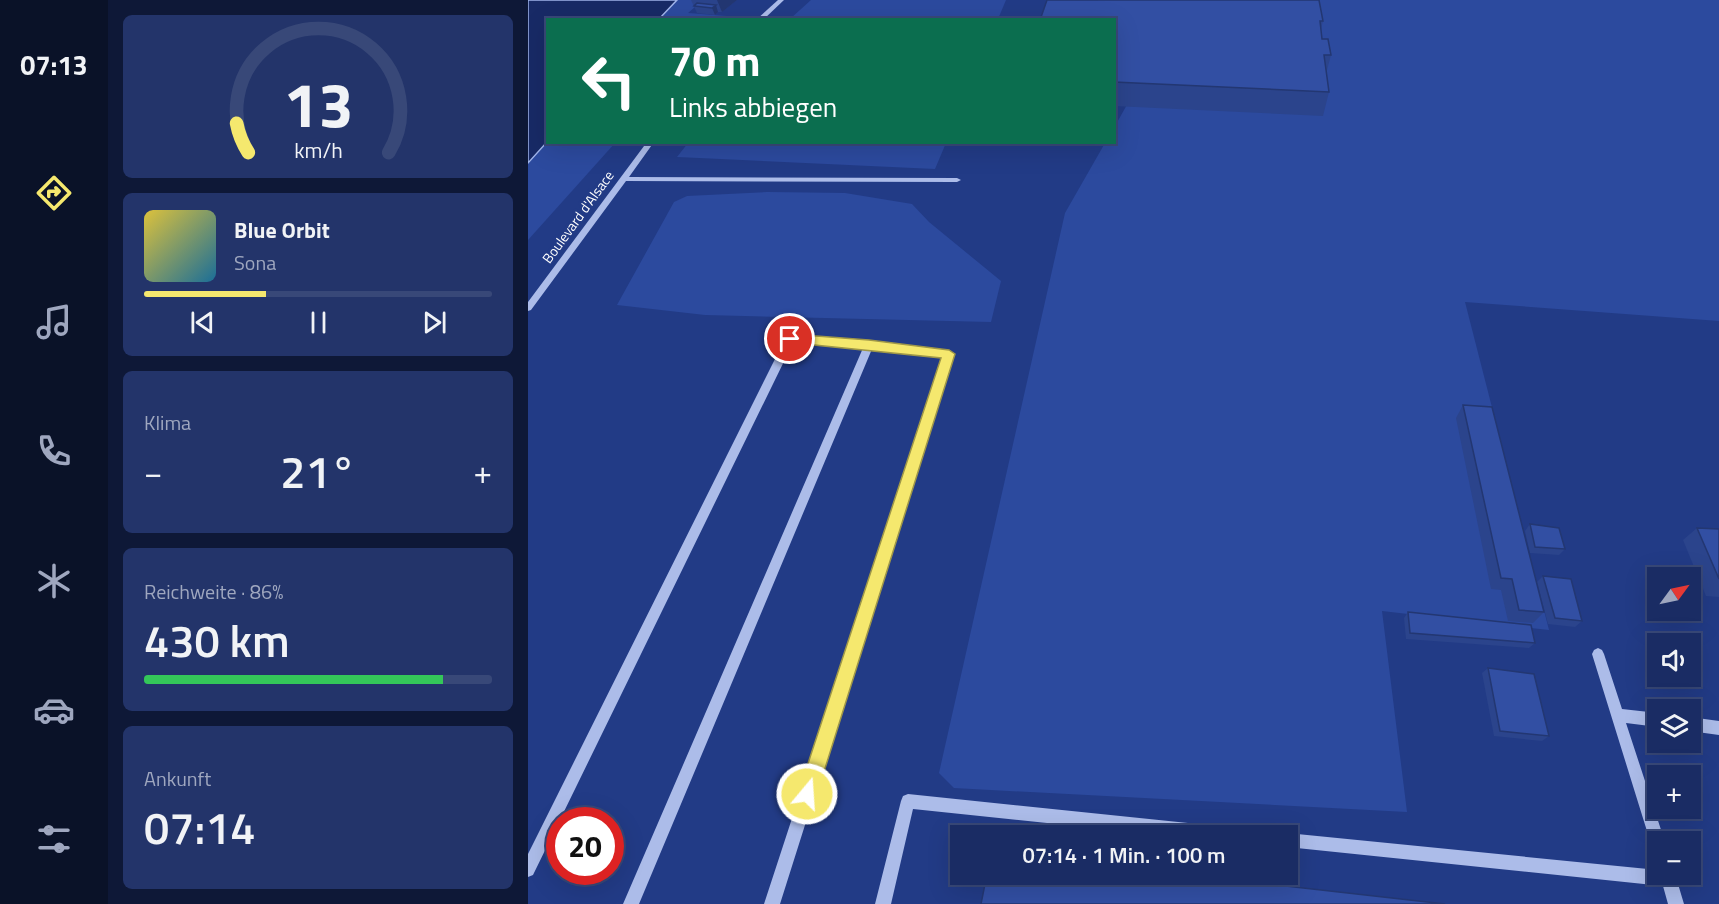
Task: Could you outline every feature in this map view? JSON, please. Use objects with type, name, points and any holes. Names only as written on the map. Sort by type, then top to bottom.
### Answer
[{"type":"street","points":[[761,18],[781,0]]},
{"type":"street","name":"Boulevard d'Alsace","points":[[528,308],[649,144]]},
{"type":"street","points":[[622,179],[957,180]]},
{"type":"street","points":[[528,870],[790,339],[949,354],[772,904]]},
{"type":"street","points":[[631,904],[869,345]]},
{"type":"street","points":[[1598,654],[1654,831]]},
{"type":"street","points":[[1617,715],[1647,719]]},
{"type":"street","points":[[1701,726],[1719,728]]},
{"type":"street","points":[[884,904],[908,801],[1140,825]]},
{"type":"street","points":[[1298,841],[1647,875]]},
{"type":"street","points":[[1670,885],[1676,904]]},
{"type":"shaded area","points":[[528,0],[677,0],[660,18],[546,18],[546,143],[528,163]]},
{"type":"shaded area","points":[[677,0],[703,0],[688,13],[727,16],[726,18],[661,18]]},
{"type":"shaded area","points":[[811,0],[1006,0],[998,18],[791,18]]},
{"type":"shaded area","points":[[1186,0],[1719,0],[1719,321],[1465,302],[1549,630],[1382,611],[1407,812],[954,788],[939,773],[1065,213],[1104,144],[1116,144],[1116,124]]},
{"type":"shaded area","points":[[546,143],[614,144],[528,240],[528,163]]},
{"type":"shaded area","points":[[687,144],[946,144],[935,169],[677,157]]},
{"type":"shaded area","points":[[767,192],[845,193],[912,204],[929,222],[1001,281],[991,322],[705,315],[617,305],[674,202],[687,196]]},
{"type":"building","points":[[1047,0],[1319,0],[1323,21],[1320,21],[1322,39],[1328,39],[1331,55],[1324,55],[1329,92],[1116,82],[1116,18],[1041,18]]},
{"type":"building","points":[[697,3],[716,5],[712,8],[694,6]]},
{"type":"building","points":[[1463,405],[1492,407],[1544,612],[1519,610],[1512,579],[1501,578]]},
{"type":"building","points":[[1530,524],[1559,528],[1565,549],[1535,547]]},
{"type":"building","points":[[1697,528],[1719,529],[1719,579]]},
{"type":"building","points":[[1543,576],[1571,579],[1582,621],[1555,618]]},
{"type":"building","points":[[1408,612],[1531,625],[1535,643],[1410,633]]},
{"type":"building","points":[[1488,668],[1534,674],[1549,736],[1500,731]]},
{"type":"building","points":[[985,885],[1277,885],[1445,904],[981,904]]},
{"type":"route","points":[[790,339],[949,354],[807,794]]}]
